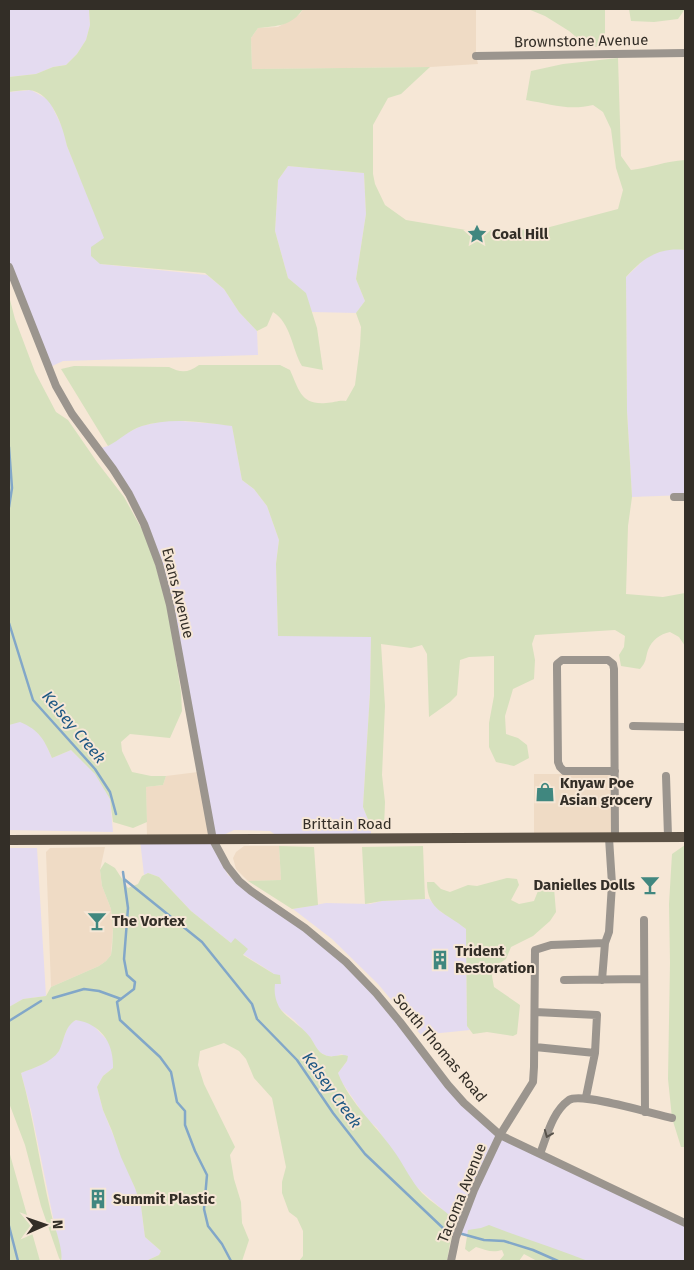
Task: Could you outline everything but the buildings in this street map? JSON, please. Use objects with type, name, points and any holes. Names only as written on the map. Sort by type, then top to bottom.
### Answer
[{"type":"main road","name":"Brittain Road","points":[[9,840],[685,837]]},
{"type":"street","name":"Brownstone Avenue","points":[[476,56],[685,53]]},
{"type":"street","name":"Evans Avenue","points":[[9,267],[56,386],[72,414],[129,494],[144,524],[156,556],[170,605],[213,840],[227,866],[239,881],[296,922]]},
{"type":"street","points":[[674,497],[685,497]]},
{"type":"street","points":[[602,980],[605,943],[609,932],[612,884],[615,771],[613,664],[608,660],[562,660],[557,664],[558,762],[560,767],[564,771],[615,771]]},
{"type":"street","points":[[633,726],[685,727]]},
{"type":"street","points":[[666,776],[668,836]]},
{"type":"street","points":[[644,920],[645,1112]]},
{"type":"street","name":"South Thomas Road","points":[[296,922],[334,952],[376,994],[448,1085],[464,1103],[500,1135],[685,1223]]},
{"type":"street","name":"Tacoma Avenue","points":[[451,1261],[460,1226],[474,1190],[500,1135],[532,1082],[535,1046],[535,950],[551,945],[605,943]]},
{"type":"street","points":[[564,980],[643,979]]},
{"type":"street","points":[[535,1012],[597,1015],[595,1053],[586,1097]]},
{"type":"street","points":[[535,1046],[595,1053]]},
{"type":"street","points":[[540,1154],[556,1114],[570,1099],[586,1097],[672,1118]]},
{"type":"shaded area","points":[[9,9],[89,9],[90,25],[86,40],[77,54],[66,65],[53,67],[36,74],[9,77]]},
{"type":"shaded area","points":[[303,9],[476,9],[476,56],[478,64],[430,67],[252,69],[251,38],[258,28],[278,27],[300,14]]},
{"type":"shaded area","points":[[31,90],[49,100],[64,131],[67,146],[105,238],[100,264],[207,275],[224,289],[239,312],[257,331],[258,355],[63,361],[48,368],[9,267],[9,92]]},
{"type":"shaded area","points":[[288,166],[364,173],[366,214],[356,279],[365,301],[356,313],[312,312],[305,293],[288,278],[275,231],[278,180]]},
{"type":"shaded area","points":[[672,248],[685,250],[685,495],[632,497],[627,411],[626,277],[649,255]]},
{"type":"shaded area","points":[[168,420],[232,425],[242,480],[254,489],[267,506],[279,540],[276,564],[278,636],[371,636],[370,693],[363,807],[371,827],[371,839],[283,840],[270,831],[234,830],[213,840],[170,605],[144,524],[98,449],[108,446],[121,436],[141,426]]},
{"type":"shaded area","points":[[20,721],[32,727],[44,740],[52,758],[71,750],[96,774],[110,799],[113,832],[9,830],[9,725]]},
{"type":"shaded area","points":[[198,772],[210,837],[147,838],[146,787],[163,785],[166,776]]},
{"type":"shaded area","points":[[534,774],[615,774],[615,837],[534,838]]},
{"type":"shaded area","points":[[140,840],[213,840],[219,858],[228,875],[346,962],[448,1085],[500,1135],[685,1223],[685,1261],[551,1261],[459,1233],[460,1225],[411,1182],[377,1128],[367,1119],[341,1081],[338,1073],[347,1061],[342,1054],[334,1057],[319,1052],[309,1036],[294,1020],[270,1001],[274,974],[243,954],[191,911],[159,877],[148,873],[144,875]]},
{"type":"shaded area","points":[[244,846],[279,846],[281,880],[248,881],[236,869],[233,858],[236,852]]},
{"type":"shaded area","points":[[105,847],[100,870],[102,886],[111,909],[113,929],[111,955],[99,966],[51,987],[46,852],[50,848]]},
{"type":"shaded area","points":[[9,848],[37,848],[46,996],[23,999],[9,1007]]},
{"type":"shaded area","points":[[429,899],[441,912],[454,919],[466,929],[467,1026],[470,1030],[421,1035],[378,984],[332,939],[293,909],[326,903],[370,904],[382,901]]},
{"type":"shaded area","points":[[76,1020],[90,1022],[109,1042],[113,1054],[113,1068],[103,1076],[97,1087],[103,1110],[141,1206],[145,1237],[161,1251],[159,1255],[146,1261],[62,1261],[31,1110],[21,1073],[45,1063],[58,1052],[69,1024]]},
{"type":"green space","points":[[89,9],[303,9],[299,15],[289,22],[278,26],[258,28],[251,38],[252,69],[430,67],[401,94],[388,98],[373,125],[373,174],[375,184],[385,205],[406,220],[466,230],[546,228],[618,209],[623,190],[616,168],[611,129],[603,112],[593,105],[568,107],[526,100],[531,71],[563,64],[618,58],[621,156],[631,170],[685,160],[685,250],[667,250],[652,255],[639,264],[626,277],[627,411],[632,497],[628,526],[626,594],[663,597],[685,593],[685,646],[679,637],[670,632],[663,634],[652,643],[645,662],[640,669],[621,666],[619,655],[624,647],[625,636],[615,630],[535,635],[532,644],[535,660],[534,679],[513,689],[505,716],[506,734],[518,738],[527,745],[529,758],[514,766],[496,762],[489,747],[489,723],[494,696],[494,656],[469,657],[460,660],[457,695],[429,717],[427,654],[422,645],[411,648],[381,644],[385,706],[382,775],[385,802],[384,828],[371,827],[363,807],[370,693],[371,637],[278,636],[276,564],[279,540],[267,506],[254,489],[242,480],[232,426],[187,421],[153,423],[133,430],[108,446],[61,369],[74,366],[169,367],[184,371],[191,370],[199,365],[280,365],[290,370],[302,395],[311,402],[346,401],[355,385],[360,346],[361,327],[356,313],[365,301],[356,279],[366,214],[364,173],[288,166],[278,180],[275,231],[288,278],[306,293],[317,328],[323,370],[302,366],[284,323],[273,312],[267,326],[257,331],[239,312],[224,289],[205,273],[100,264],[91,256],[91,247],[104,238],[55,112],[44,97],[37,92],[21,90],[9,92],[9,77],[36,74],[53,67],[66,65],[77,54],[86,40],[90,25]]},
{"type":"green space","points":[[528,9],[605,9],[605,43],[600,47],[587,46],[569,31],[545,16]]},
{"type":"green space","points":[[629,9],[685,9],[678,19],[654,22],[631,21]]},
{"type":"green space","points":[[9,296],[15,319],[35,372],[56,412],[68,420],[124,497],[144,533],[154,560],[168,610],[181,692],[182,711],[170,738],[130,734],[121,742],[122,751],[132,772],[151,776],[166,776],[163,785],[146,787],[147,822],[133,828],[113,822],[110,799],[95,774],[71,750],[52,758],[43,740],[32,728],[20,722],[9,725]]},
{"type":"green space","points":[[685,845],[685,1147],[681,1147],[672,1118],[668,1079],[669,904],[672,854]]},
{"type":"green space","points":[[279,846],[314,847],[318,905],[292,909],[248,881],[281,880]]},
{"type":"green space","points":[[423,846],[425,899],[382,901],[365,904],[362,847]]},
{"type":"green space","points":[[105,862],[115,868],[128,888],[138,884],[142,876],[148,873],[159,877],[191,911],[231,943],[235,938],[248,949],[243,955],[274,974],[280,975],[281,984],[275,984],[275,993],[279,1007],[307,1033],[322,1054],[328,1056],[348,1056],[347,1061],[338,1073],[350,1095],[389,1144],[418,1188],[454,1220],[447,1261],[299,1261],[303,1256],[303,1231],[297,1218],[289,1212],[282,1193],[282,1182],[286,1167],[272,1098],[254,1078],[246,1059],[239,1051],[224,1043],[200,1051],[198,1065],[204,1084],[235,1147],[230,1155],[234,1179],[241,1202],[242,1223],[249,1240],[242,1261],[146,1261],[159,1255],[161,1251],[145,1237],[141,1206],[103,1110],[97,1087],[103,1076],[113,1068],[111,1051],[99,1030],[85,1022],[76,1020],[69,1026],[56,1055],[41,1065],[21,1073],[51,1213],[60,1245],[61,1261],[41,1206],[25,1145],[9,1103],[9,1007],[23,999],[46,996],[51,987],[99,966],[111,955],[113,929],[111,909],[102,886],[100,870]]},
{"type":"green space","points":[[507,878],[517,879],[519,885],[511,900],[519,904],[534,901],[542,881],[550,881],[554,888],[556,912],[550,921],[533,936],[511,947],[506,959],[494,967],[492,976],[494,987],[520,1005],[517,1034],[513,1036],[487,1032],[473,1034],[467,1026],[466,929],[434,905],[430,899],[427,882],[434,882],[441,889],[450,892],[468,885],[477,886]]},
{"type":"green space","points":[[9,1151],[40,1261],[9,1261]]},
{"type":"green space","points":[[489,1225],[588,1261],[537,1261],[524,1254],[519,1261],[499,1261],[504,1255],[502,1250],[492,1251],[476,1247],[469,1252],[465,1249],[468,1230]]},
{"type":"waterway","name":"Kelsey Creek","points":[[9,447],[12,488],[9,507]]},
{"type":"waterway","name":"Kelsey Creek","points":[[9,623],[33,700],[95,769],[110,792],[116,814]]},
{"type":"waterway","points":[[123,872],[128,908],[124,959],[127,975],[135,982],[134,989],[117,1002],[120,1020],[160,1057],[171,1072],[177,1102],[185,1111],[185,1125],[207,1175],[204,1209],[208,1226],[222,1244],[231,1261]]},
{"type":"waterway","name":"Kelsey Creek","points":[[124,879],[202,942],[252,1004],[257,1019],[297,1060],[333,1113],[365,1154],[444,1229],[484,1240],[504,1241],[533,1250],[558,1261]]},
{"type":"waterway","points":[[53,998],[84,989],[99,991],[121,999]]},
{"type":"waterway","points":[[9,1021],[41,1001]]},
{"type":"waterway","points":[[9,1226],[18,1261]]},
{"type":"place","name":"Coal Hill","points":[[477,234]]},
{"type":"place","name":"Knyaw Poe Asian grocery","points":[[545,792]]},
{"type":"place","name":"Danielles Dolls","points":[[650,885]]},
{"type":"place","name":"The Vortex","points":[[97,921]]},
{"type":"place","name":"Trident Restoration","points":[[440,960]]},
{"type":"place","name":"Summit Plastic","points":[[98,1199]]}]
